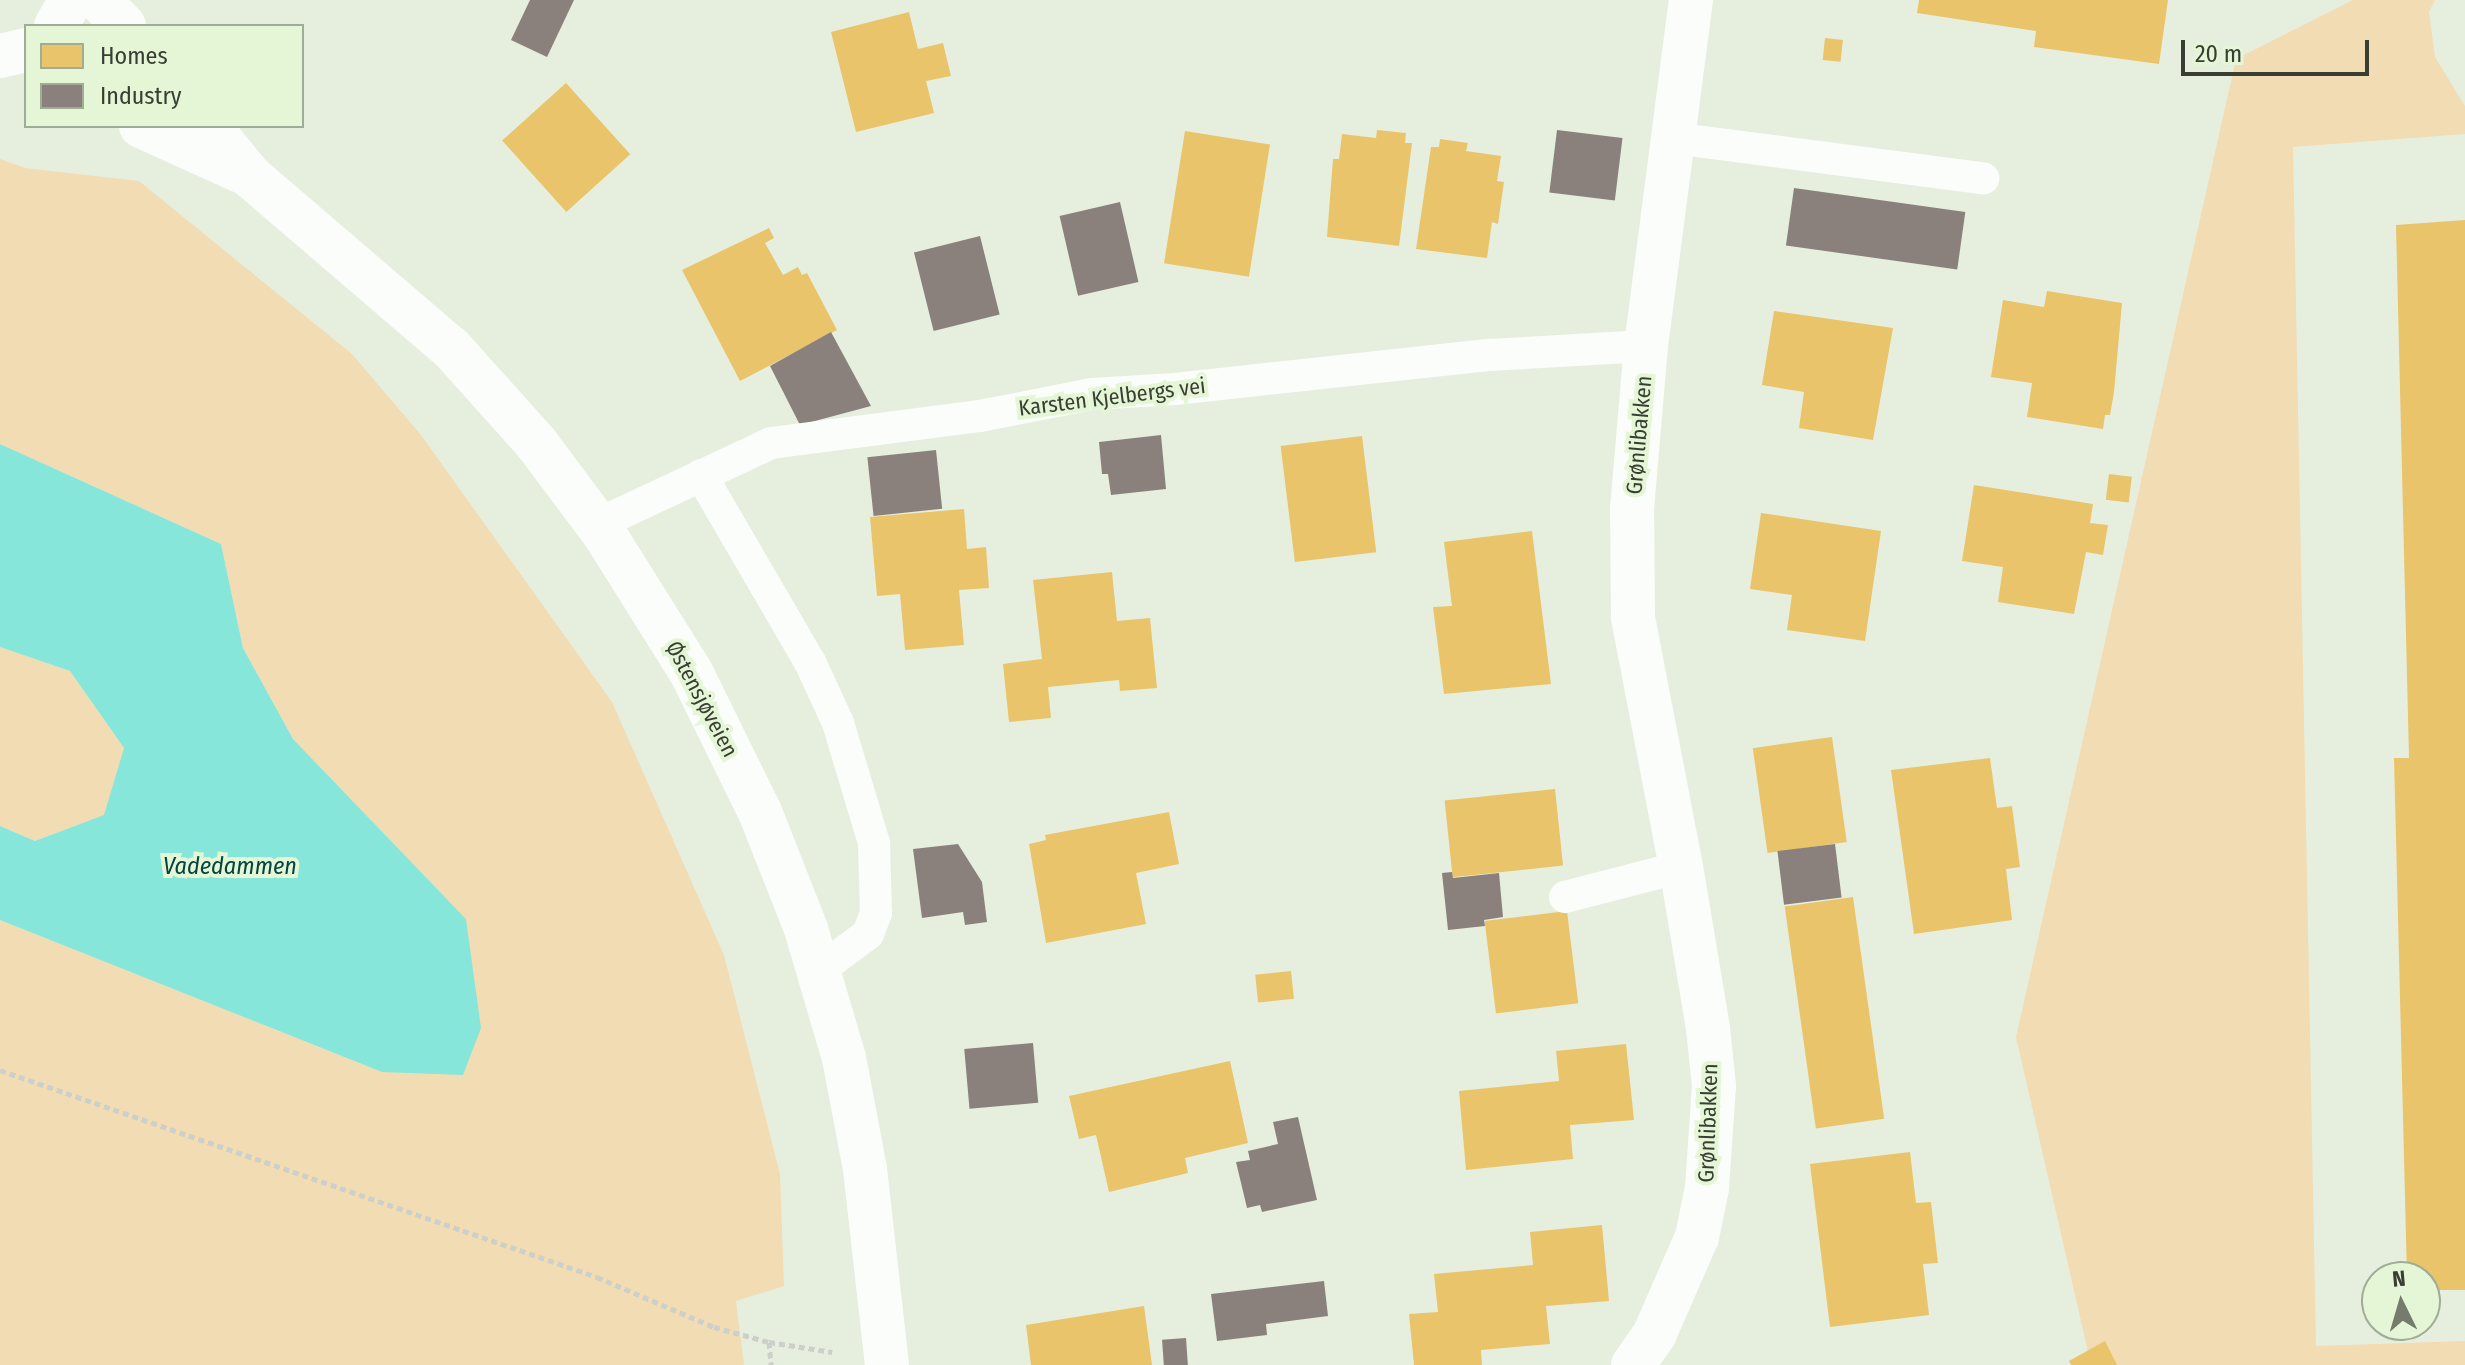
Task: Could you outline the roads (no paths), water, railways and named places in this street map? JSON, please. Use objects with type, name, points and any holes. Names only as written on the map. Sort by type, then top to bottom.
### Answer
[{"type":"main road","points":[[57,24],[71,0]]},
{"type":"main road","points":[[99,0],[122,24]]},
{"type":"main road","name":"Grønlibakken","points":[[1633,1365],[1655,1333],[1697,1237],[1707,1188],[1714,1086],[1708,1028],[1681,867],[1633,617],[1632,509],[1646,346],[1691,0]]},
{"type":"main road","name":"Østensjøveien","points":[[145,128],[250,176]]},
{"type":"main road","name":"Østensjøveien","points":[[211,128],[250,176],[451,348],[537,444],[596,525],[698,686],[760,812],[806,929],[844,1058],[865,1169],[887,1365]]},
{"type":"lane","points":[[1673,138],[1983,178]]},
{"type":"lane","name":"Karsten Kjelbergs vei","points":[[596,525],[771,443],[980,416],[1092,394],[1175,389],[1490,355],[1646,346]]},
{"type":"lane","points":[[701,475],[810,662],[838,723],[874,843],[876,913],[868,934],[818,971]]},
{"type":"lane","points":[[1565,897],[1681,867]]},
{"type":"water","name":"Vadedammen","points":[[0,444],[221,544],[243,648],[293,739],[466,919],[481,1028],[463,1075],[382,1072],[0,920],[0,826],[35,841],[104,815],[124,748],[70,671],[0,647]]}]
